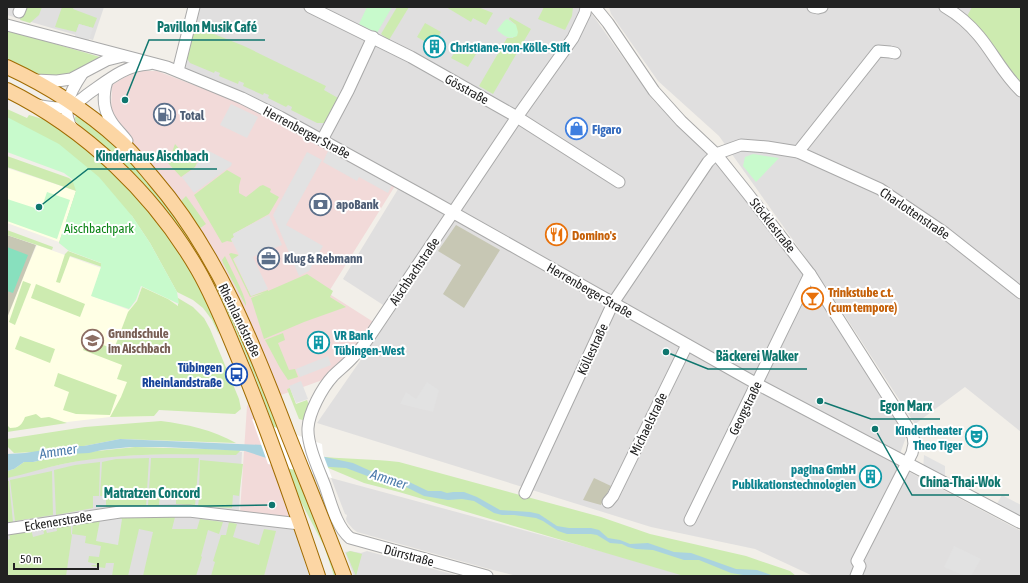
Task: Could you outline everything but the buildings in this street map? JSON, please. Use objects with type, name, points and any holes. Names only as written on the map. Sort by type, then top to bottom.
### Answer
[{"type":"main road","name":"Herrenberger Straße","points":[[7,67],[33,80],[69,104]]},
{"type":"main road","points":[[7,90],[34,104],[75,132]]},
{"type":"main road","name":"Rheinlandstraße","points":[[69,104],[113,135],[133,154],[165,191],[181,213],[218,274],[258,355],[344,576]]},
{"type":"main road","name":"Rheinlandstraße","points":[[75,132],[132,182],[168,225],[205,283],[225,326],[268,435],[318,576]]},
{"type":"street","points":[[178,71],[194,7]]},
{"type":"street","name":"Gösstraße","points":[[310,7],[411,57],[517,117],[619,182]]},
{"type":"street","name":"Aischbachstraße","points":[[355,540],[346,535],[340,525],[310,442],[308,428],[317,400],[332,377],[360,349],[572,38],[586,7]]},
{"type":"street","name":"Stöcklestraße","points":[[595,7],[608,23],[654,91],[716,154],[810,274],[913,436],[914,444],[912,453],[857,561],[860,566],[856,576]]},
{"type":"street","points":[[813,7],[822,7]]},
{"type":"street","points":[[945,7],[954,13],[978,35],[1010,80],[1021,91]]},
{"type":"street","name":"Herrenberger Straße","points":[[7,25],[156,64],[178,71],[242,98],[322,140],[757,384],[1021,523]]},
{"type":"street","points":[[322,140],[348,91],[373,37]]},
{"type":"street","points":[[798,152],[878,51],[895,54]]},
{"type":"street","name":"Herrenberger Straße","points":[[33,80],[57,81],[71,79],[107,60],[125,56]]},
{"type":"street","name":"Herrenberger Straße","points":[[69,104],[116,74],[142,64],[156,64]]},
{"type":"street","name":"Herrenberger Straße","points":[[69,104],[73,88],[82,74]]},
{"type":"street","points":[[107,81],[104,95],[106,110],[111,121],[126,140],[133,154]]},
{"type":"street","points":[[34,104],[50,108],[69,104],[67,118],[71,128],[75,132]]},
{"type":"street","name":"Charlottenstraße","points":[[716,154],[733,148],[749,145],[798,152],[880,189],[945,233],[1021,293]]},
{"type":"street","name":"Köllestraße","points":[[525,493],[613,303],[708,162],[716,154]]},
{"type":"street","name":"Georgstraße","points":[[690,520],[810,274]]},
{"type":"street","name":"Michaelstraße","points":[[608,502],[613,496],[687,345]]},
{"type":"street","name":"Eckenerstraße","points":[[7,529],[120,512],[189,511],[300,524]]},
{"type":"street","name":"Dürrstraße","points":[[355,540],[487,576]]},
{"type":"shaded area","points":[[7,7],[104,7],[93,40],[7,15]]},
{"type":"shaded area","points":[[199,7],[587,7],[653,100],[717,164],[805,274],[906,437],[896,465],[1021,531],[1021,576],[813,576],[755,549],[651,527],[317,423],[394,312],[343,279],[403,181],[180,69]]},
{"type":"shaded area","points":[[609,7],[1021,7],[1021,432],[965,387],[915,424],[825,285],[719,136],[658,81],[611,14]]},
{"type":"shaded area","points":[[79,24],[93,28],[87,46],[73,42]]},
{"type":"shaded area","points":[[142,71],[157,71],[252,107],[395,186],[328,293],[375,323],[328,378],[253,405],[291,518],[240,512],[247,406],[271,380],[111,111],[112,85],[125,77]]},
{"type":"shaded area","points":[[231,104],[258,117],[247,138],[220,125]]},
{"type":"shaded area","points":[[205,149],[232,163],[231,166],[194,193],[182,177],[196,167]]},
{"type":"shaded area","points":[[328,151],[392,185],[388,193],[359,177],[357,181],[323,162]]},
{"type":"shaded area","points":[[307,152],[322,160],[286,225],[323,246],[309,271],[299,276],[273,215]]},
{"type":"shaded area","points":[[7,168],[76,191],[59,242],[7,223]]},
{"type":"shaded area","points":[[269,215],[282,245],[253,257],[268,289],[251,296],[234,259],[239,255],[231,239],[234,237],[233,234]]},
{"type":"shaded area","points":[[456,225],[500,250],[464,308],[443,294],[461,265],[438,251]]},
{"type":"shaded area","points":[[7,235],[36,245],[7,318]]},
{"type":"shaded area","name":"Grundschule im Aischbach","points":[[37,245],[101,268],[92,296],[129,310],[137,301],[142,287],[168,299],[178,306],[176,329],[154,416],[110,417],[7,429],[7,318]]},
{"type":"shaded area","points":[[328,356],[331,365],[300,377],[296,369]]},
{"type":"shaded area","points":[[301,381],[308,399],[296,403],[289,386]]},
{"type":"shaded area","points":[[427,382],[439,390],[433,412],[400,404],[406,392],[416,399]]},
{"type":"shaded area","points":[[223,451],[242,452],[239,512],[292,519],[309,576],[7,576],[7,476],[96,457]]},
{"type":"shaded area","points":[[924,455],[945,466],[945,483],[923,472]]},
{"type":"shaded area","points":[[331,478],[693,576],[517,576],[489,569],[357,532],[347,522],[347,515],[345,514]]},
{"type":"shaded area","points":[[594,478],[611,486],[601,505],[583,500]]},
{"type":"shaded area","points":[[1002,495],[1021,505],[1021,523],[994,509]]},
{"type":"shaded area","points":[[115,518],[122,519],[118,545],[96,541],[100,520]]},
{"type":"shaded area","points":[[954,546],[981,559],[971,576],[965,576],[944,567]]},
{"type":"shaded area","points":[[350,551],[361,553],[367,551],[459,576],[354,576],[345,552]]},
{"type":"green space","points":[[24,7],[42,7],[39,15],[30,23],[20,20]]},
{"type":"green space","points":[[62,7],[74,7],[73,9],[97,18],[93,28],[79,24],[76,32],[55,27]]},
{"type":"green space","points":[[367,7],[392,7],[377,33],[359,24]]},
{"type":"green space","points":[[397,7],[409,7],[389,40],[381,34]]},
{"type":"green space","points":[[446,7],[478,7],[493,13],[486,25],[473,18],[471,22]]},
{"type":"green space","points":[[544,7],[573,7],[572,16],[565,30],[538,19]]},
{"type":"green space","points":[[972,7],[1021,7],[1021,91],[964,22]]},
{"type":"green space","points":[[510,17],[531,29],[493,94],[479,86],[507,38],[513,38],[516,25],[509,19]]},
{"type":"green space","points":[[507,19],[516,25],[518,32],[517,36],[511,38],[507,37],[497,30]]},
{"type":"green space","points":[[425,23],[441,32],[433,46],[417,37]]},
{"type":"green space","points":[[195,25],[244,46],[326,86],[324,90],[338,98],[324,123],[317,123],[291,110],[292,107],[288,105],[286,107],[268,98],[269,95],[264,93],[263,95],[243,86],[244,83],[239,81],[238,84],[219,76],[220,73],[215,71],[214,73],[190,63],[186,57]]},
{"type":"green space","points":[[7,30],[100,57],[79,69],[63,75],[47,76],[38,74],[7,59]]},
{"type":"green space","points":[[460,44],[476,54],[468,67],[451,58]]},
{"type":"green space","points":[[7,109],[27,118],[29,115],[53,124],[107,165],[140,199],[169,237],[202,291],[215,320],[219,335],[212,320],[203,308],[193,300],[177,292],[150,243],[132,216],[78,179],[7,139]]},
{"type":"green space","points":[[76,116],[81,117],[133,163],[182,226],[228,304],[284,436],[276,434],[252,368],[238,335],[206,271],[187,241],[167,212],[145,185],[77,123],[74,119]]},
{"type":"green space","name":"Aischbachpark","points":[[7,117],[59,144],[99,177],[132,216],[150,243],[177,292],[179,304],[141,286],[136,300],[129,309],[91,296],[101,263],[69,251],[59,243],[76,191],[72,179],[64,173],[7,152]]},
{"type":"green space","points":[[175,144],[190,161],[203,150],[195,167],[181,177],[168,163]]},
{"type":"green space","points":[[753,154],[779,158],[756,182],[743,166],[745,157]]},
{"type":"green space","points":[[7,156],[69,178],[85,192],[67,245],[59,243],[76,191],[7,167]]},
{"type":"green space","points":[[227,170],[241,178],[239,193],[246,197],[263,185],[271,189],[270,192],[279,197],[269,214],[233,234],[234,237],[231,239],[232,242],[227,241],[222,243],[194,195]]},
{"type":"green space","points":[[47,192],[70,200],[57,239],[7,221],[7,199],[41,210]]},
{"type":"green space","points":[[186,196],[206,224],[199,229],[181,204],[182,200]]},
{"type":"green space","points":[[7,230],[53,247],[52,250],[7,235]]},
{"type":"green space","points":[[7,247],[28,255],[13,293],[7,291]]},
{"type":"green space","points":[[68,251],[103,264],[102,267],[70,256],[60,283],[56,282],[65,254]]},
{"type":"green space","points":[[229,254],[239,255],[233,259],[251,296],[268,291],[307,274],[333,291],[330,297],[346,307],[304,322],[264,339],[251,298],[264,293],[250,297]]},
{"type":"green space","points":[[225,256],[241,290],[246,306],[223,263],[222,260]]},
{"type":"green space","points":[[23,281],[31,284],[15,325],[9,322]]},
{"type":"green space","points":[[36,284],[85,304],[80,317],[31,298]]},
{"type":"green space","points":[[142,287],[168,299],[178,306],[178,298],[193,307],[204,318],[239,399],[241,409],[235,414],[159,410],[154,416],[110,417],[127,382],[117,379],[122,365],[83,350],[87,339],[114,349],[128,312],[137,301]]},
{"type":"green space","points":[[283,333],[285,340],[278,343],[289,370],[295,369],[298,377],[288,380],[265,340]]},
{"type":"green space","points":[[20,336],[55,349],[50,363],[15,349]]},
{"type":"green space","points":[[58,373],[117,395],[110,415],[76,414],[63,410],[69,392],[54,386]]},
{"type":"green space","points":[[290,388],[296,404],[307,400],[309,405],[306,421],[299,419],[287,389]]},
{"type":"green space","points":[[36,414],[41,418],[49,417],[67,423],[7,432],[7,425],[10,428],[18,427],[23,422],[25,417]]},
{"type":"green space","points":[[161,421],[199,428],[218,434],[236,443],[120,439],[84,446],[69,446],[36,452],[14,453],[7,446],[7,439],[85,427]]},
{"type":"green space","points":[[135,447],[241,450],[236,455],[193,454],[106,457],[63,464],[7,478],[7,471],[14,469],[24,462],[33,462],[69,454]]},
{"type":"green space","points":[[325,457],[399,462],[601,517],[650,534],[746,556],[790,571],[796,576],[684,576],[364,483],[326,467]]},
{"type":"green space","points":[[149,458],[146,507],[106,507],[106,496],[100,496],[102,462],[116,459]]},
{"type":"green space","points":[[151,458],[199,458],[195,506],[176,504],[176,492],[160,492],[159,505],[148,506]]},
{"type":"green space","points":[[200,460],[243,464],[239,496],[233,495],[232,508],[198,506],[200,491]]},
{"type":"green space","points":[[100,462],[99,496],[93,496],[93,508],[56,515],[54,470],[75,465]]},
{"type":"green space","points":[[287,465],[295,466],[338,576],[334,576],[324,546],[299,498]]},
{"type":"green space","points":[[52,471],[53,515],[15,521],[10,480]]},
{"type":"green space","points":[[7,481],[9,481],[13,522],[7,522]]},
{"type":"green space","points":[[115,516],[175,517],[172,529],[197,529],[200,519],[223,522],[219,534],[208,530],[196,576],[143,576],[153,532],[139,529],[128,576],[112,576],[114,563],[106,563],[105,568],[91,566],[96,564],[88,562],[89,556],[99,557],[101,546],[85,543],[86,536],[72,534],[73,522],[122,519],[115,518]]},
{"type":"green space","points":[[71,522],[72,535],[66,576],[7,576],[7,540],[10,539],[9,533],[31,529],[33,537],[44,534],[43,528],[45,527],[47,533],[57,531],[56,525]]},
{"type":"green space","points":[[229,522],[237,524],[233,537],[259,545],[264,529],[276,531],[264,576],[211,576],[215,562],[213,561],[221,535],[226,535]]},
{"type":"green space","points":[[350,551],[362,554],[356,576],[346,553]]},
{"type":"water","name":"Ammer","points":[[120,439],[264,445],[308,452],[353,463],[386,478],[403,479],[428,491],[441,491],[447,493],[464,492],[477,497],[500,510],[539,514],[557,526],[569,528],[591,528],[599,530],[608,538],[620,540],[630,544],[648,543],[674,552],[691,553],[736,569],[757,570],[774,576],[749,576],[731,573],[699,560],[684,560],[653,550],[636,549],[622,544],[610,543],[597,535],[567,534],[558,531],[536,518],[494,513],[474,501],[462,499],[448,500],[424,496],[404,486],[388,486],[346,468],[285,464],[245,451],[130,447],[89,453],[69,454],[33,462],[24,462],[14,469],[7,471],[7,454],[25,453],[69,446],[84,446]]},
{"type":"pier","points":[[252,419],[322,444],[323,454],[332,478],[268,464]]},
{"type":"place","name":"Christiane-von-Kölle-Stift","points":[[435,47]]},
{"type":"place","name":"Pavillon Musik Café","points":[[125,100]]},
{"type":"place","name":"Total","points":[[165,115]]},
{"type":"place","name":"Figaro","points":[[576,129]]},
{"type":"place","name":"apoBank","points":[[320,204]]},
{"type":"place","name":"Kinderhaus Aischbach","points":[[39,207]]},
{"type":"place","name":"Domino's","points":[[557,235]]},
{"type":"place","name":"Klug & Rebmann","points":[[269,258]]},
{"type":"place","name":"Trinkstube c.t. (cum tempore)","points":[[813,299]]},
{"type":"place","name":"Grundschule im Aischbach","points":[[92,340]]},
{"type":"place","name":"VR Bank Tübingen-West","points":[[318,342]]},
{"type":"place","name":"Bäckerei Walker","points":[[666,352]]},
{"type":"place","name":"Tübingen Rheinlandstraße","points":[[237,374]]},
{"type":"place","name":"Egon Marx","points":[[820,401]]},
{"type":"place","name":"China-Thai-Wok","points":[[875,429]]},
{"type":"place","name":"Kindertheater Theo Tiger","points":[[977,437]]},
{"type":"place","name":"pagina GmbH Publikationstechnologien","points":[[871,476]]},
{"type":"place","name":"Matratzen Concord","points":[[272,505]]}]
